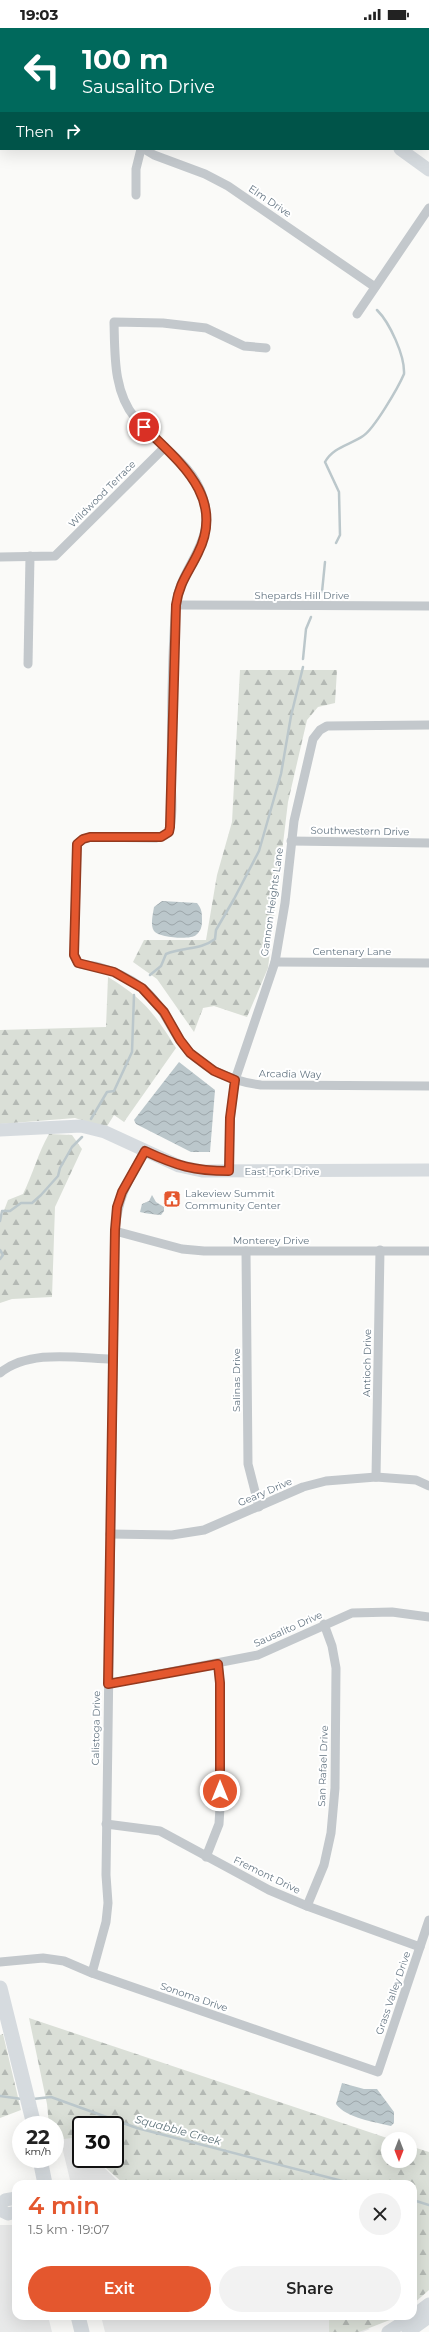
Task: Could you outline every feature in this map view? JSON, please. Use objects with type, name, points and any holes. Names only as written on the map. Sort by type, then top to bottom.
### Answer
[{"type":"main road","points":[[0,1988],[32,2116]]},
{"type":"main road","points":[[42,2168],[44,2180]]},
{"type":"main road","points":[[79,2320],[82,2332]]},
{"type":"street","points":[[136,195],[136,169],[140,150]]},
{"type":"street","name":"Elm Drive","points":[[146,150],[154,155],[205,174],[228,186],[375,287]]},
{"type":"street","points":[[401,150],[429,170]]},
{"type":"street","points":[[357,314],[429,208]]},
{"type":"street","points":[[176,605],[178,590],[203,540],[206,524],[206,508],[193,476],[134,417],[126,403],[116,377],[114,322],[163,323],[206,328],[244,346],[266,348]]},
{"type":"street","name":"Wildwood Terrace","points":[[30,556],[55,556],[165,447]]},
{"type":"street","points":[[0,556],[30,556],[28,664]]},
{"type":"street","name":"Shepards Hill Drive","points":[[176,605],[429,606]]},
{"type":"street","name":"Arcadia Way","points":[[176,605],[170,827],[165,835],[156,838],[90,837],[80,841],[76,848],[73,950],[75,960],[78,963],[114,972],[142,988],[164,1012],[180,1040],[190,1053],[214,1071],[235,1080],[261,1085],[429,1086]]},
{"type":"street","name":"Gannon Heights Lane","points":[[229,1171],[230,1118],[235,1080],[275,962],[285,903],[291,841],[296,812],[313,739],[320,730],[327,726],[335,725],[429,725]]},
{"type":"street","name":"Southwestern Drive","points":[[291,841],[429,843]]},
{"type":"street","name":"Centenary Lane","points":[[275,962],[429,963]]},
{"type":"street","name":"East Fork Drive","points":[[0,1130],[81,1126],[105,1132],[179,1166],[202,1171],[429,1170]]},
{"type":"street","name":"Calistoga Drive","points":[[92,1973],[106,1922],[108,1903],[106,1875],[106,1824],[115,1230],[117,1207],[122,1192],[145,1151]]},
{"type":"street","name":"Monterey Drive","points":[[115,1230],[182,1249],[246,1251],[429,1251]]},
{"type":"street","name":"Antioch Drive","points":[[376,1477],[380,1250]]},
{"type":"street","name":"Salinas Drive","points":[[246,1251],[248,1464],[259,1507]]},
{"type":"street","points":[[0,1373],[24,1360],[53,1358],[112,1359]]},
{"type":"street","name":"Geary Drive","points":[[110,1534],[172,1535],[204,1530],[303,1488],[326,1481],[376,1477],[416,1480],[429,1486]]},
{"type":"street","name":"Sausalito Drive","points":[[108,1684],[218,1664],[258,1655],[324,1624],[352,1613],[392,1612],[429,1618]]},
{"type":"street","name":"San Rafael Drive","points":[[307,1906],[324,1865],[331,1833],[335,1788],[336,1668],[332,1646],[324,1624]]},
{"type":"street","points":[[206,1857],[219,1824],[220,1683],[218,1664]]},
{"type":"street","name":"Fremont Drive","points":[[106,1824],[160,1832],[269,1890],[307,1906],[420,1947]]},
{"type":"street","name":"Grass Valley Drive","points":[[378,2072],[429,1920]]},
{"type":"street","name":"Sonoma Drive","points":[[0,1962],[43,1958],[64,1960],[92,1973],[378,2072]]},
{"type":"street","points":[[0,2205],[5,2200],[12,2199]]},
{"type":"street","points":[[0,2210],[8,2214],[12,2213]]},
{"type":"street","points":[[417,2313],[429,2304]]},
{"type":"street","points":[[408,2332],[429,2317]]},
{"type":"street","points":[[388,2332],[407,2320]]},
{"type":"shaded area","points":[[64,2130],[72,2137],[72,2168],[104,2168],[117,2180],[70,2180],[64,2155]]},
{"type":"shaded area","points":[[0,2225],[12,2225],[12,2320],[49,2320],[52,2332],[0,2332]]},
{"type":"shaded area","points":[[102,2320],[350,2320],[370,2329],[363,2332],[105,2332]]},
{"type":"green space","points":[[240,670],[337,670],[335,703],[318,707],[307,720],[288,802],[268,968],[247,1017],[214,1006],[203,1008],[194,1032],[157,979],[133,962],[144,940],[206,940],[217,875],[232,822]]},
{"type":"green space","points":[[108,977],[130,992],[147,1008],[176,1048],[124,1122],[114,1115],[106,1128],[75,1118],[0,1124],[0,1030],[106,1027]]},
{"type":"green space","points":[[49,1134],[72,1135],[82,1149],[55,1207],[52,1297],[12,1299],[0,1303],[0,1221],[8,1200],[23,1194]]},
{"type":"green space","points":[[29,2018],[381,2136],[381,2168],[417,2168],[417,2148],[429,2152],[429,2290],[417,2300],[417,2180],[120,2180],[106,2168],[124,2168],[124,2116],[72,2116],[72,2138],[64,2139],[64,2116],[48,2116]]},
{"type":"green space","points":[[3,2034],[21,2110],[0,2118],[0,2035]]},
{"type":"green space","points":[[329,2320],[390,2320],[359,2332],[329,2332]]},
{"type":"water","points":[[162,901],[197,903],[202,913],[201,927],[198,933],[193,937],[175,938],[162,935],[154,931],[152,923],[154,907]]},
{"type":"water","points":[[179,1062],[215,1090],[210,1152],[191,1152],[136,1124],[134,1120]]},
{"type":"water","points":[[152,1195],[156,1202],[164,1207],[164,1211],[161,1215],[140,1212],[142,1204],[149,1201]]},
{"type":"water","points":[[342,2083],[364,2089],[377,2089],[394,2112],[394,2123],[391,2126],[369,2121],[347,2113],[341,2109],[336,2104]]},
{"type":"waterway","points":[[336,543],[340,535],[339,492],[325,462],[332,453],[368,432],[397,389],[404,374],[402,358],[396,340],[387,323],[377,310]]},
{"type":"waterway","points":[[322,592],[325,562]]},
{"type":"waterway","points":[[303,659],[306,629],[311,617]]},
{"type":"waterway","points":[[150,975],[161,966],[166,954],[198,947],[210,943],[215,939],[216,930],[259,851],[281,774],[291,716],[303,667]]},
{"type":"waterway","points":[[91,1119],[107,1092],[114,1091],[132,1052],[134,995]]},
{"type":"waterway","points":[[0,1221],[2,1211],[10,1211],[21,1203],[32,1203],[41,1195],[58,1176],[60,1168],[72,1147],[82,1137]]},
{"type":"waterway","points":[[0,1250],[3,1255],[0,1259]]},
{"type":"waterway","name":"Squabble Creek","points":[[0,2096],[22,2099]]},
{"type":"waterway","name":"Squabble Creek","points":[[33,2099],[51,2097],[137,2128],[338,2180]]},
{"type":"waterway","name":"Squabble Creek","points":[[417,2201],[429,2205]]},
{"type":"place","name":"Lakeview Summit Community Center","points":[[172,1199]]},
{"type":"route","points":[[144,427],[193,476],[206,508],[206,524],[203,540],[198,553],[178,590],[176,605],[174,633],[170,827],[169,832],[156,838],[90,837],[83,839],[77,844],[73,950],[75,960],[78,963],[99,967],[114,972],[128,978],[142,988],[164,1012],[180,1040],[190,1053],[201,1063],[214,1071],[235,1080],[231,1100],[229,1171],[202,1171],[179,1166],[145,1151],[122,1192],[117,1207],[113,1282],[108,1684],[218,1664],[220,1683],[220,1791]]}]
